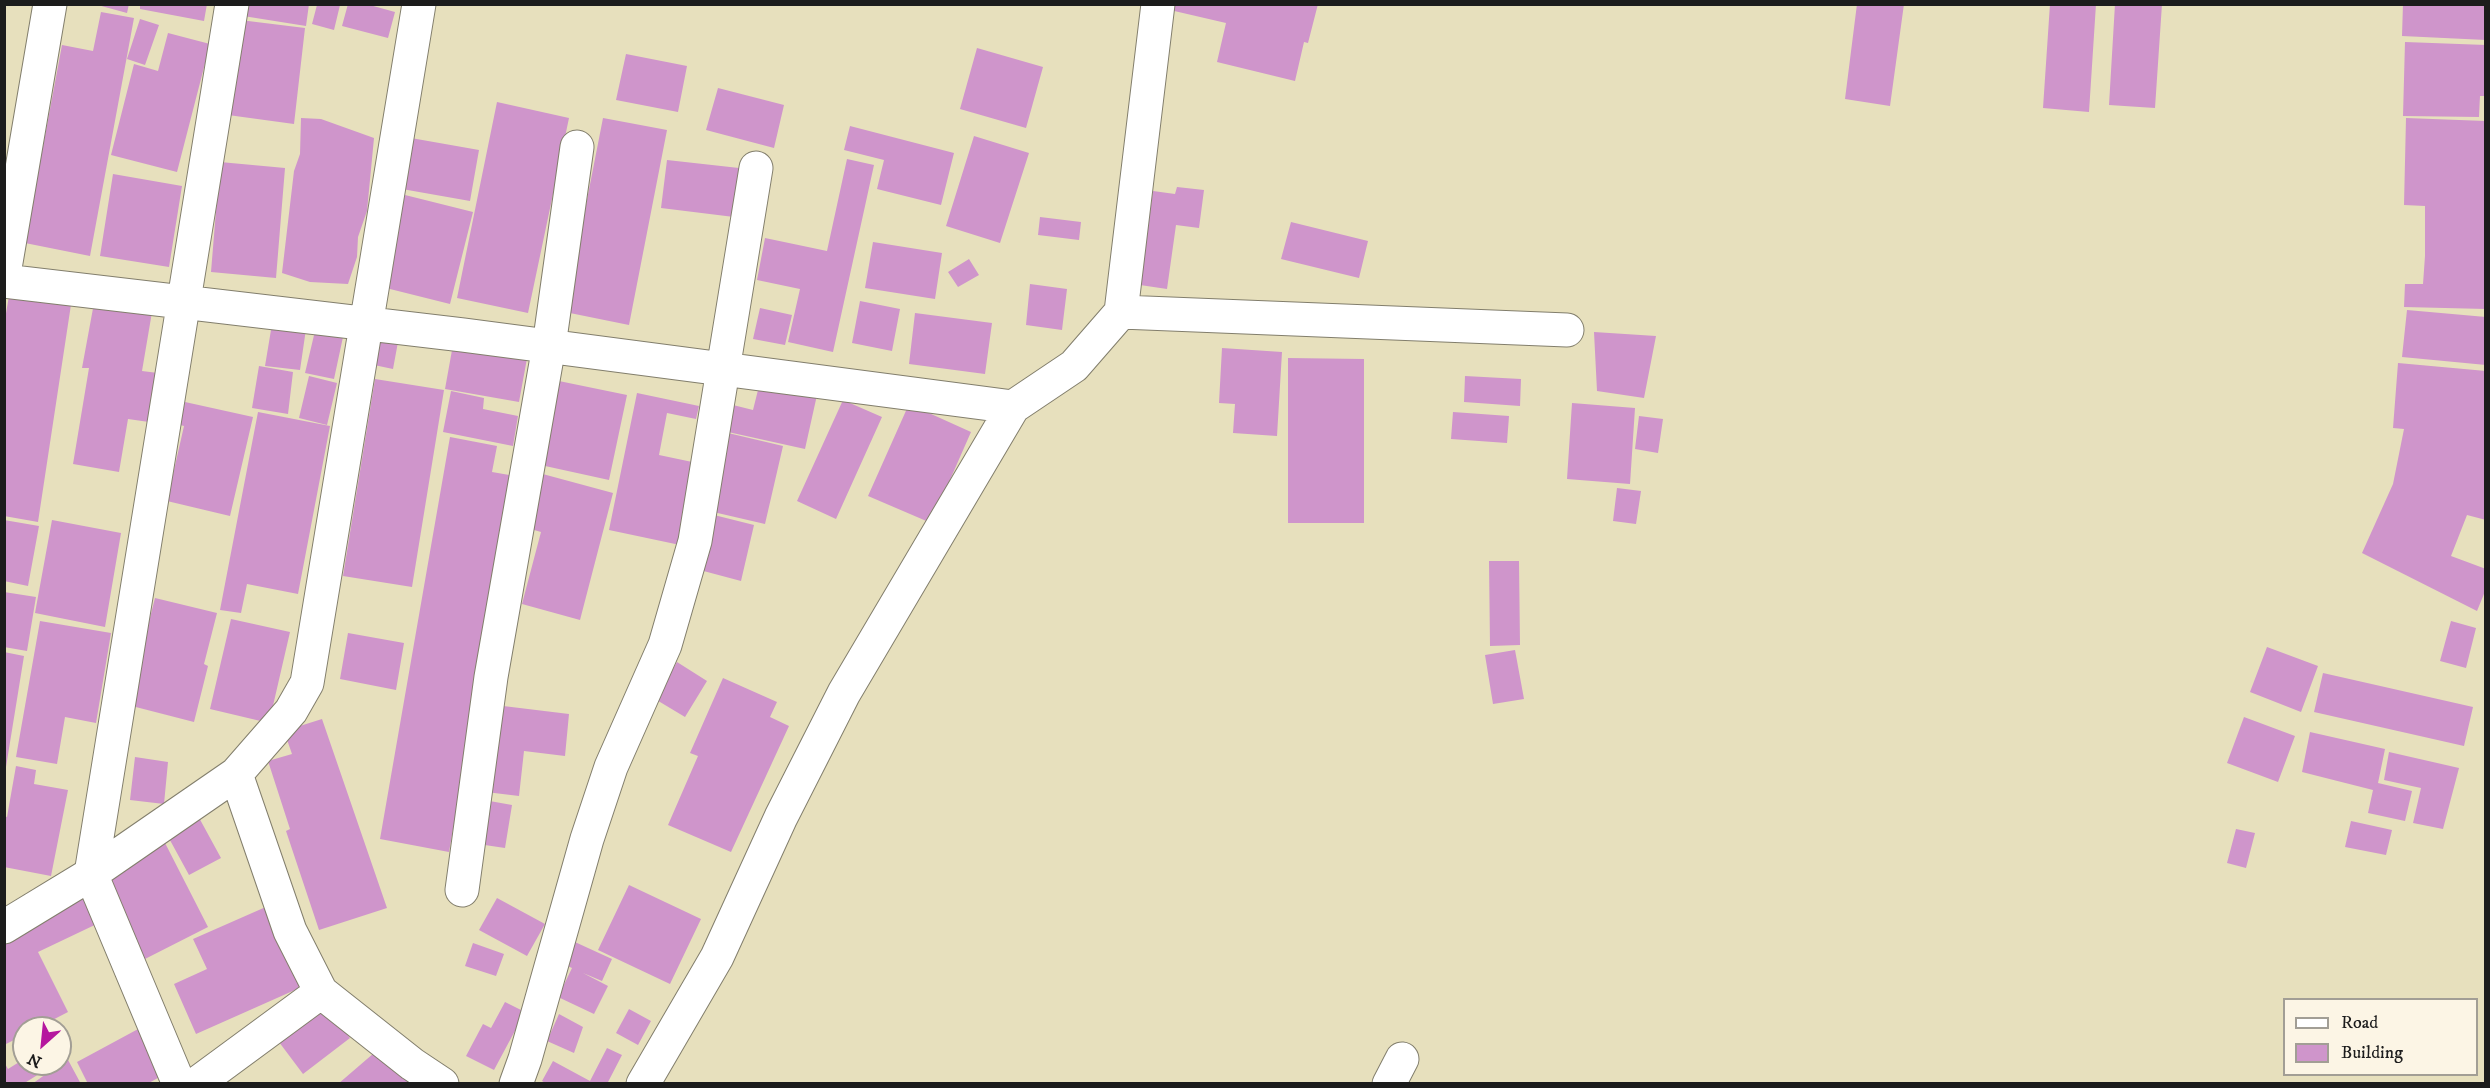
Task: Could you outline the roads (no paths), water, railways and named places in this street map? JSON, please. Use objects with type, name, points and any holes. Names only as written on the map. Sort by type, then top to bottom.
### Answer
[{"type":"street","points":[[4,274],[50,4]]},
{"type":"street","points":[[179,1083],[91,874],[232,4]]},
{"type":"street","points":[[4,927],[91,874],[236,774],[291,711],[307,683],[368,325],[419,4]]},
{"type":"street","points":[[643,1083],[717,957],[781,817],[844,693],[1013,406],[1074,366],[1121,312],[1158,4]]},
{"type":"street","points":[[462,890],[491,677],[549,346],[577,147]]},
{"type":"street","points":[[516,1083],[525,1059],[586,839],[611,767],[665,645],[695,541],[756,168]]},
{"type":"street","points":[[4,281],[549,346],[1013,406]]},
{"type":"street","points":[[1121,312],[1567,330]]},
{"type":"street","points":[[236,774],[290,931],[321,992],[412,1065],[442,1083]]},
{"type":"street","points":[[196,1083],[321,992]]}]
